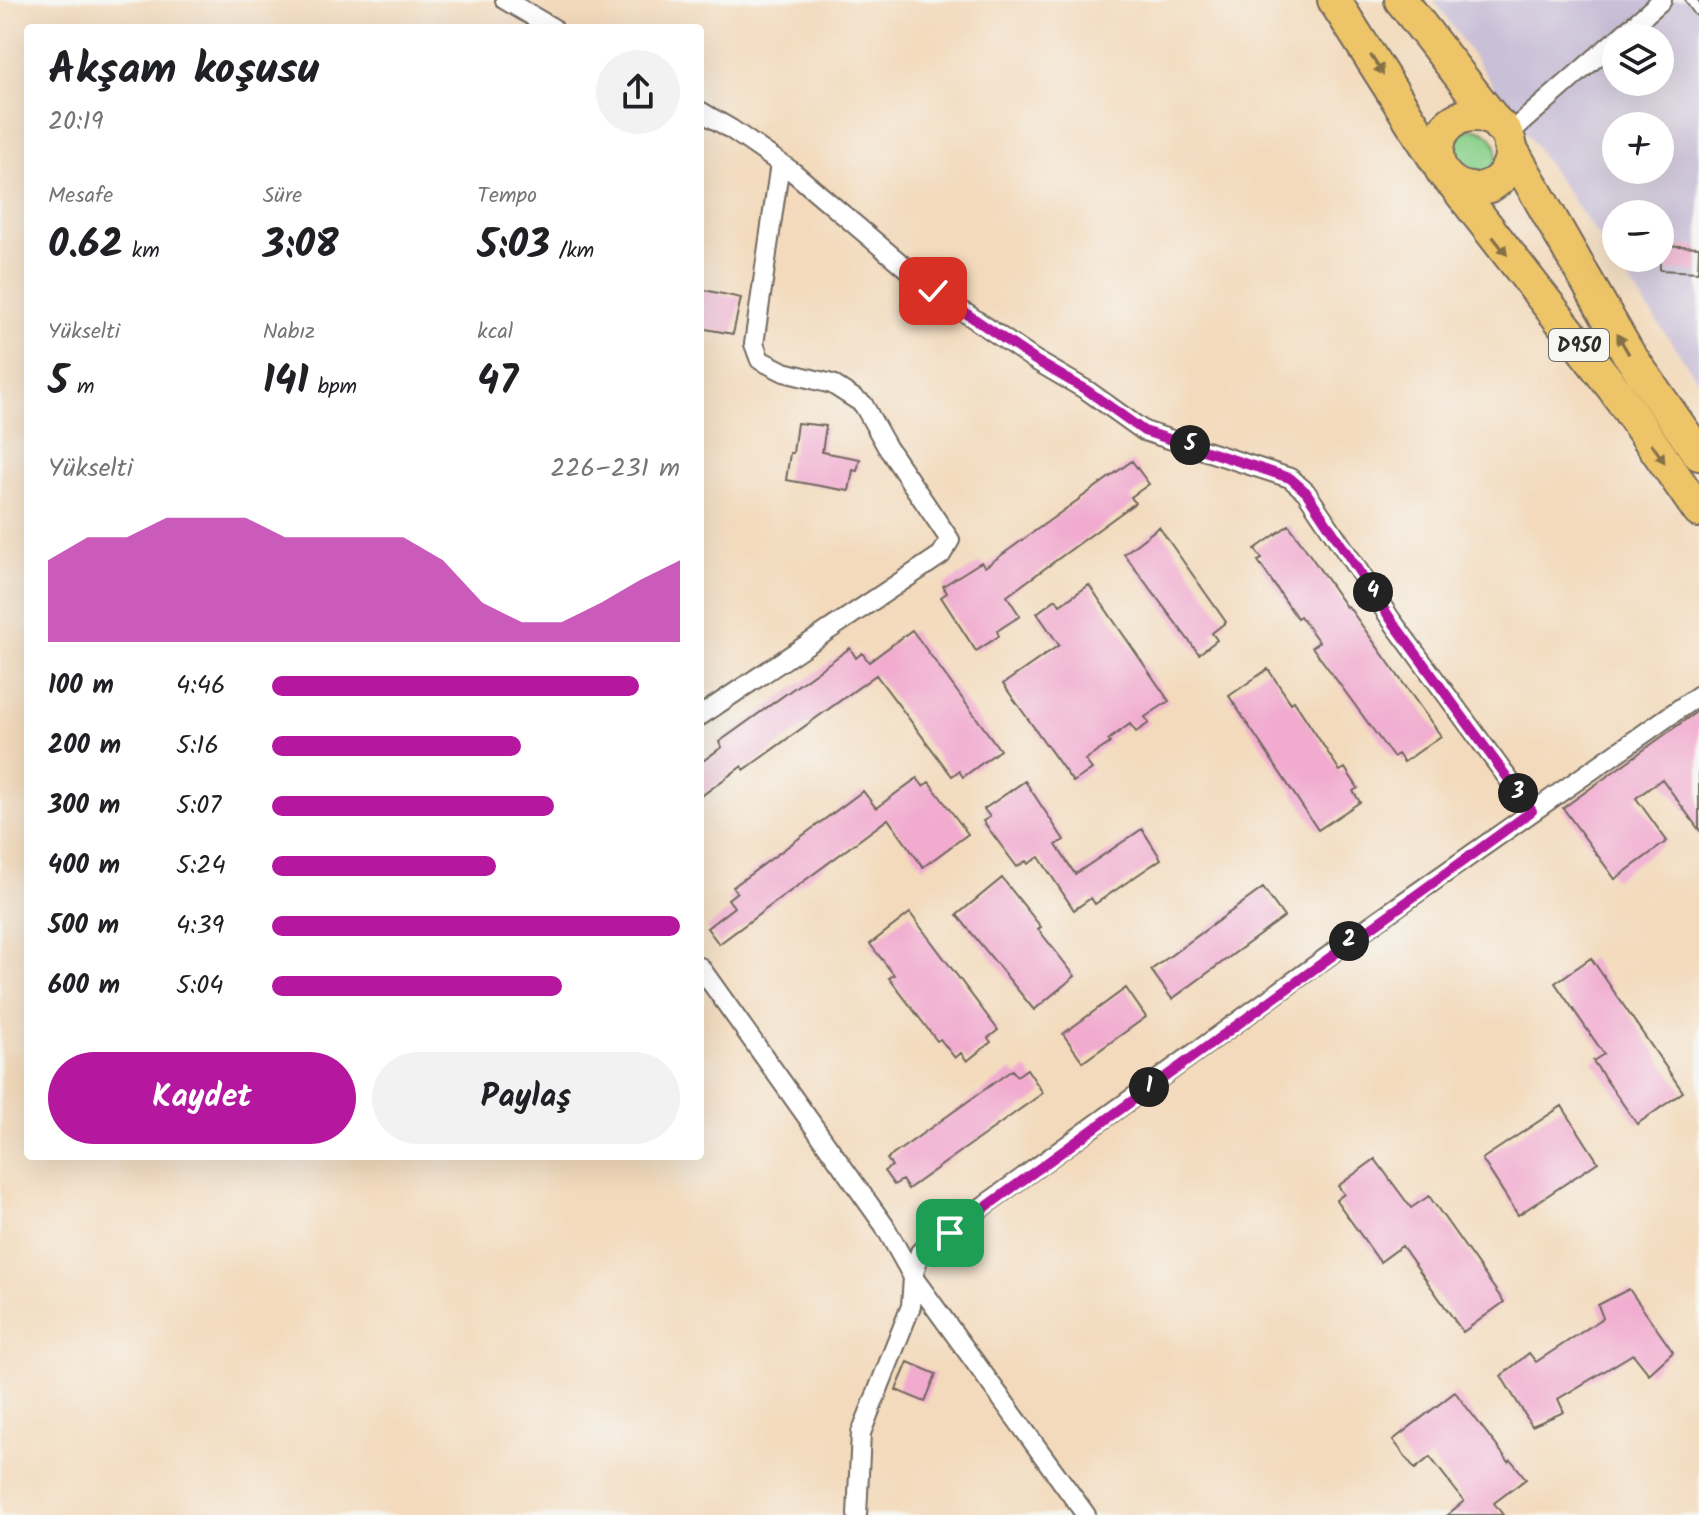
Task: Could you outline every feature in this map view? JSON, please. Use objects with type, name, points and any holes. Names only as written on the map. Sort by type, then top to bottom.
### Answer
[{"type":"highway","name":"D950","points":[[1334,0],[1446,174],[1614,389],[1699,511]]},
{"type":"highway","name":"D950","points":[[1401,0],[1505,136],[1628,353],[1699,454]]},
{"type":"highway","points":[[1477,116],[1489,119],[1505,136],[1510,159],[1506,170],[1488,186],[1476,189],[1446,174],[1439,141],[1454,121],[1477,116]]},
{"type":"street","points":[[505,0],[546,24]]},
{"type":"street","points":[[1634,24],[1662,0]]},
{"type":"street","points":[[1505,136],[1602,52]]},
{"type":"street","points":[[704,113],[780,163],[933,291],[1144,431],[1290,478],[1306,492],[1392,621],[1532,811]]},
{"type":"street","points":[[704,713],[930,563],[941,555],[950,540],[887,447],[863,404],[832,384],[784,372],[760,360],[754,344],[780,163]]},
{"type":"street","points":[[857,1515],[861,1433],[911,1306],[913,1277],[920,1252],[1532,811],[1699,695]]},
{"type":"street","points":[[704,973],[884,1225],[913,1277],[1086,1515]]},
{"type":"lane","points":[[1691,0],[1699,11]]},
{"type":"shaded area","points":[[1434,0],[1699,0],[1699,382],[1623,272],[1674,272],[1674,200],[1602,200],[1602,242]]},
{"type":"green space","points":[[1473,129],[1490,136],[1497,153],[1490,170],[1473,177],[1456,170],[1449,153],[1456,136]]},
{"type":"building","points":[[1674,246],[1699,247],[1698,272],[1674,271]]},
{"type":"building","points":[[704,290],[741,298],[733,334],[704,329]]},
{"type":"building","points":[[797,423],[826,426],[822,452],[860,459],[857,471],[853,470],[849,491],[786,480]]},
{"type":"building","points":[[1132,461],[1149,484],[1131,497],[1135,503],[1007,596],[1020,616],[997,631],[999,636],[976,651],[941,597],[947,593],[943,586],[981,562],[985,567]]},
{"type":"building","points":[[1289,525],[1441,736],[1404,762],[1398,754],[1393,757],[1312,647],[1319,642],[1300,616],[1297,618],[1258,561],[1262,559],[1255,549]]},
{"type":"building","points":[[1159,527],[1226,622],[1212,633],[1217,640],[1199,654],[1124,554]]},
{"type":"building","points":[[1089,585],[1169,701],[1145,717],[1149,723],[1136,732],[1130,724],[1108,740],[1110,743],[1085,760],[1092,769],[1073,782],[1003,684],[1059,645],[1037,613],[1056,599],[1060,605]]},
{"type":"building","points":[[912,630],[1000,750],[963,777],[959,771],[952,776],[876,675],[744,770],[742,766],[704,794],[704,760],[722,747],[719,742],[850,648],[856,658],[862,653],[869,662]]},
{"type":"building","points":[[1268,669],[1291,703],[1294,701],[1340,771],[1345,768],[1358,788],[1353,791],[1360,802],[1318,830],[1229,696]]},
{"type":"building","points":[[1699,710],[1699,830],[1662,779],[1636,798],[1667,841],[1615,879],[1563,808]]},
{"type":"building","points":[[917,778],[923,786],[929,782],[968,834],[923,867],[888,819],[719,944],[707,928],[734,907],[728,899],[737,892],[733,887],[863,791],[876,808]]},
{"type":"building","points":[[1025,781],[1064,840],[1056,845],[1075,874],[1142,829],[1161,859],[1095,904],[1091,898],[1074,910],[1039,857],[1017,867],[983,821],[990,817],[984,809]]},
{"type":"building","points":[[1002,878],[1075,976],[1034,1010],[957,915]]},
{"type":"building","points":[[1263,888],[1284,917],[1172,999],[1151,970]]},
{"type":"building","points":[[910,913],[998,1030],[988,1038],[991,1042],[967,1061],[961,1053],[955,1058],[940,1039],[937,1041],[889,978],[894,975],[870,944]]},
{"type":"building","points":[[1591,958],[1683,1092],[1637,1124],[1593,1061],[1604,1054],[1555,983]]},
{"type":"building","points":[[1126,988],[1146,1017],[1083,1062],[1063,1034]]},
{"type":"building","points":[[1027,1069],[1043,1093],[908,1189],[902,1180],[894,1185],[884,1171],[892,1166],[887,1159],[1012,1070],[1017,1076]]},
{"type":"building","points":[[1562,1106],[1598,1162],[1518,1215],[1482,1159]]},
{"type":"building","points":[[1375,1159],[1411,1208],[1429,1196],[1504,1302],[1463,1332],[1402,1246],[1380,1262],[1336,1200],[1344,1194],[1338,1186]]},
{"type":"building","points":[[1629,1289],[1673,1352],[1649,1374],[1633,1354],[1558,1399],[1564,1412],[1532,1426],[1501,1376],[1529,1353],[1536,1362],[1603,1318],[1598,1305]]},
{"type":"building","points":[[908,1362],[936,1374],[925,1402],[896,1390]]},
{"type":"building","points":[[1455,1392],[1509,1462],[1511,1460],[1526,1479],[1494,1503],[1503,1515],[1447,1515],[1464,1501],[1430,1457],[1415,1469],[1393,1440]]},
{"type":"route","points":[[933,291],[1144,431],[1290,478],[1306,492],[1392,621],[1532,811],[950,1233]]}]
